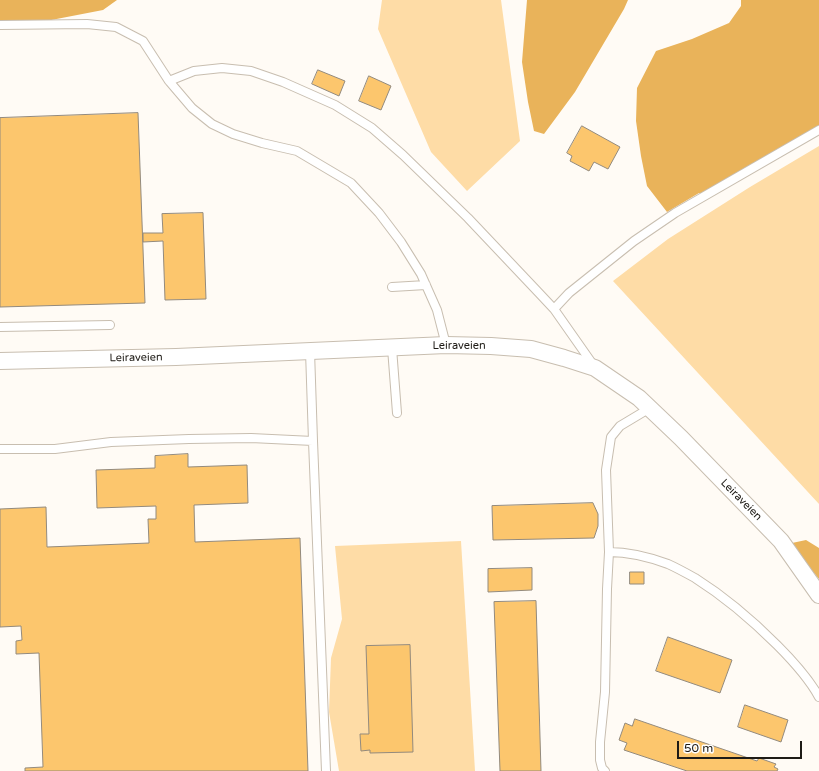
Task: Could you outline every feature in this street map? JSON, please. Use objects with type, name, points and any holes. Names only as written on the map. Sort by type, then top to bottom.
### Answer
[{"type":"street","name":"Leiraveien","points":[[0,361],[176,357],[446,346],[491,346],[531,349],[564,358],[595,368],[639,398],[650,408],[781,541],[819,595]]},
{"type":"lane","points":[[0,25],[87,24],[116,27],[143,41],[169,81],[192,108],[212,124],[233,134],[262,143],[298,151],[351,183],[388,224],[421,274],[437,310],[446,346]]},
{"type":"lane","points":[[169,81],[194,71],[201,70],[222,68],[251,71],[283,82],[335,105],[372,128],[403,155],[468,218],[554,309],[595,368]]},
{"type":"lane","points":[[554,309],[569,293],[634,241],[675,213],[819,130]]},
{"type":"lane","points":[[392,286],[426,285]]},
{"type":"lane","points":[[0,327],[110,325]]},
{"type":"lane","points":[[392,348],[397,413]]},
{"type":"lane","points":[[310,351],[326,771]]},
{"type":"lane","points":[[605,771],[602,768],[600,760],[600,742],[605,692],[609,552],[606,470],[611,437],[620,426],[650,408]]},
{"type":"lane","points":[[0,449],[55,449],[111,442],[189,438],[251,438],[313,441]]},
{"type":"lane","points":[[609,552],[620,552],[652,558],[669,564],[698,580],[724,598],[767,635],[809,682],[819,697]]},
{"type":"shaded area","points":[[0,0],[117,0],[103,10],[41,22],[0,25]]},
{"type":"shaded area","points":[[382,0],[501,0],[520,141],[467,191],[431,152],[378,29]]},
{"type":"shaded area","points":[[527,0],[628,0],[575,92],[544,134],[534,131],[522,62]]},
{"type":"shaded area","points":[[741,0],[819,0],[819,125],[760,163],[729,177],[667,212],[647,186],[636,121],[637,88],[656,51],[692,39],[729,23],[741,6]]},
{"type":"shaded area","points":[[819,146],[819,504],[613,281],[668,239],[750,187]]},
{"type":"shaded area","points":[[806,540],[819,548],[819,579],[799,555],[792,543]]},
{"type":"shaded area","points":[[461,541],[475,771],[339,771],[329,712],[331,658],[342,619],[335,546]]},
{"type":"building","points":[[318,70],[345,81],[339,96],[312,84]]},
{"type":"building","points":[[369,76],[391,86],[381,110],[359,101]]},
{"type":"building","points":[[138,113],[145,303],[0,307],[0,118]]},
{"type":"building","points":[[582,126],[620,147],[608,169],[594,162],[589,171],[570,161],[572,156],[567,153]]},
{"type":"building","points":[[203,213],[206,299],[165,300],[163,241],[143,242],[143,233],[163,233],[162,214]]},
{"type":"building","points":[[188,454],[188,467],[247,465],[248,503],[194,505],[195,542],[300,538],[308,771],[25,771],[25,768],[43,767],[39,653],[16,654],[16,641],[22,640],[21,626],[0,627],[0,509],[46,507],[47,547],[149,543],[148,519],[156,519],[156,506],[97,508],[96,470],[155,468],[155,456]]},
{"type":"building","points":[[593,503],[598,514],[598,526],[594,538],[493,540],[492,506]]},
{"type":"building","points":[[532,568],[532,590],[488,592],[488,569]]},
{"type":"building","points":[[630,572],[644,572],[644,584],[630,584]]},
{"type":"building","points":[[536,601],[541,771],[500,771],[494,602]]},
{"type":"building","points":[[668,637],[732,660],[720,693],[656,671]]},
{"type":"building","points":[[410,645],[413,752],[370,753],[370,750],[361,751],[360,734],[369,734],[366,646]]},
{"type":"building","points":[[745,705],[788,720],[781,742],[738,727]]},
{"type":"building","points":[[635,719],[757,761],[759,758],[776,764],[774,767],[778,769],[777,771],[687,771],[624,750],[627,743],[619,740],[625,723],[632,726]]}]
